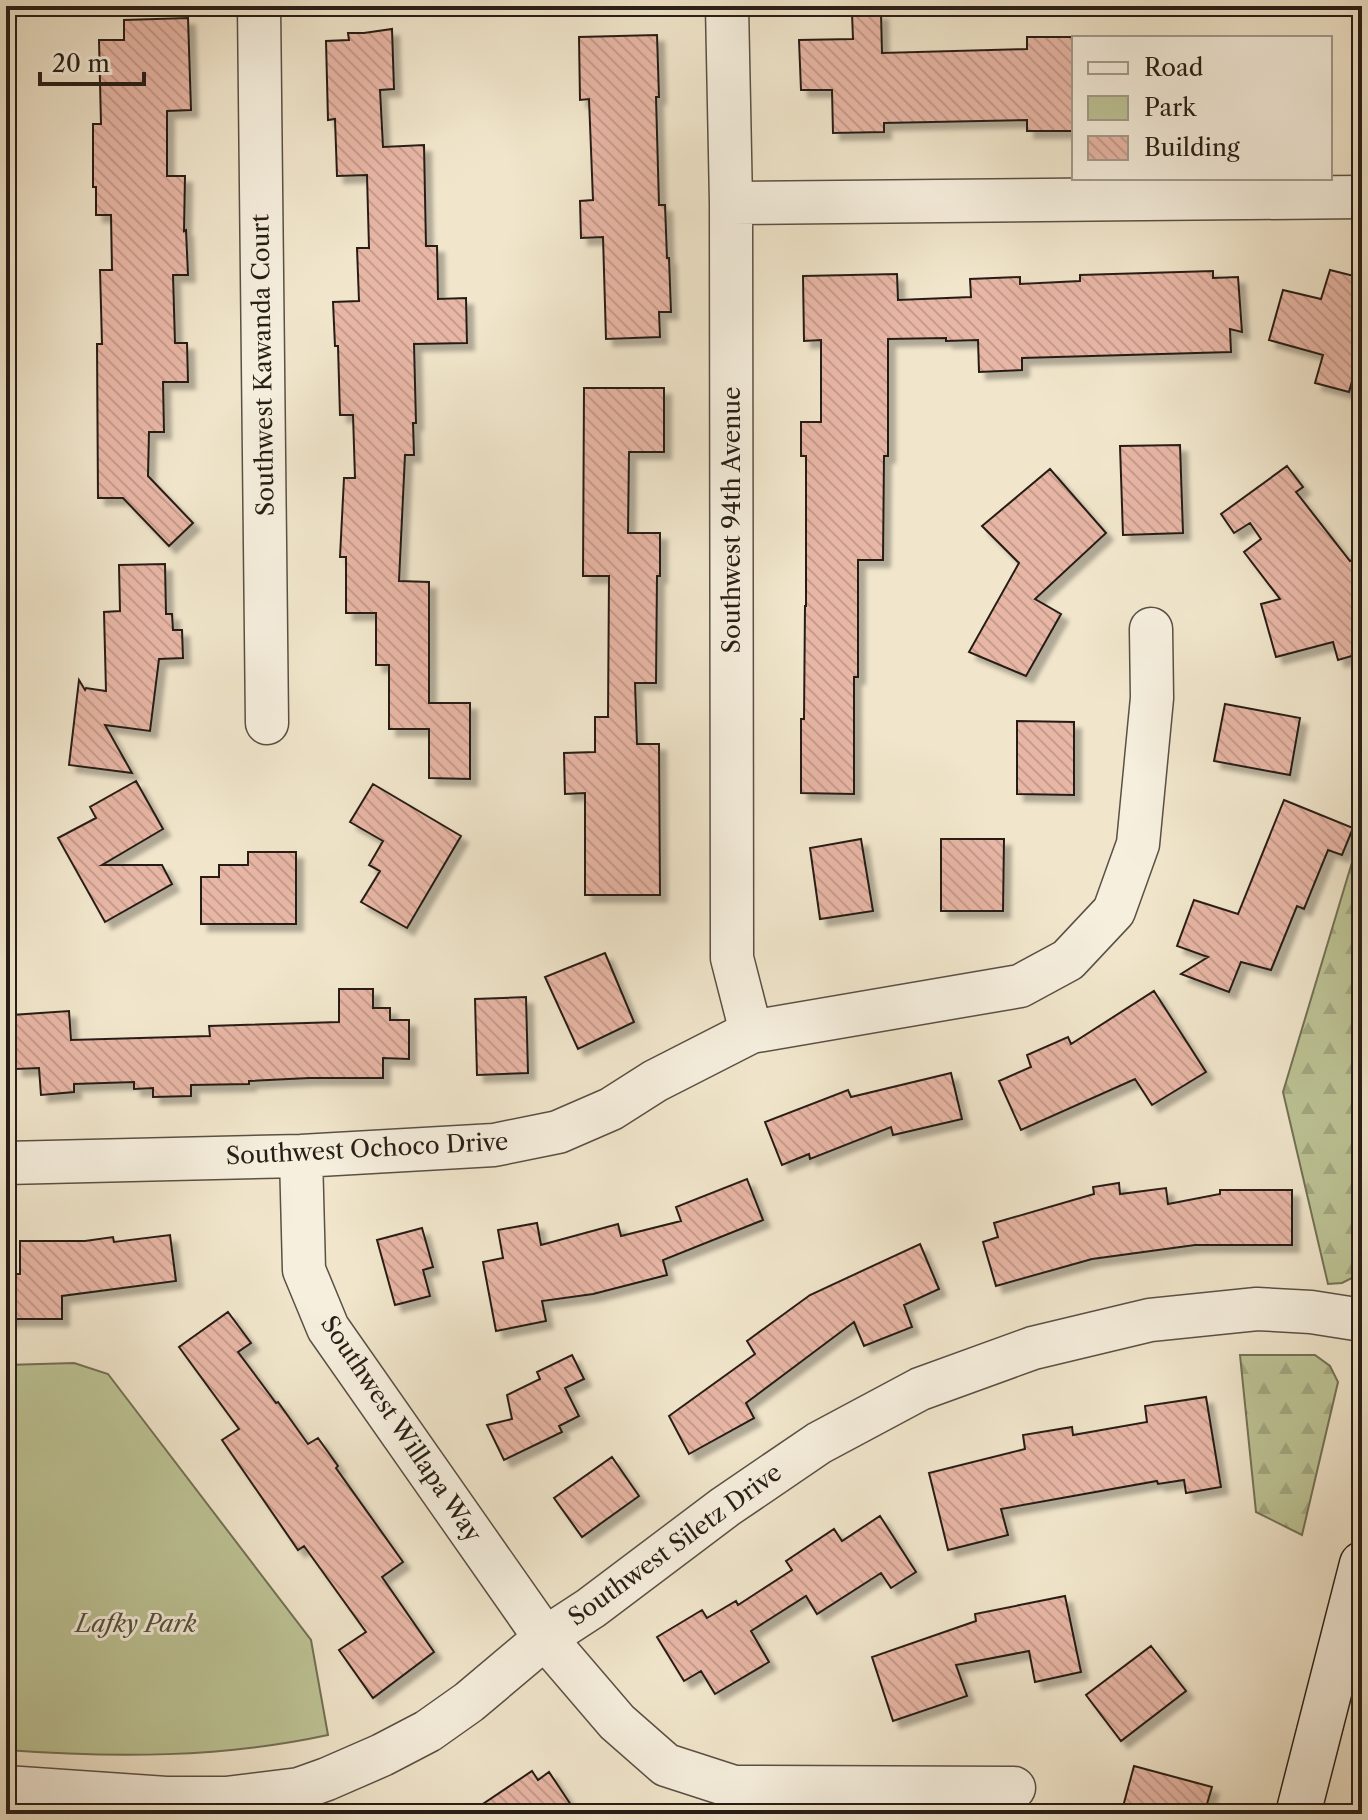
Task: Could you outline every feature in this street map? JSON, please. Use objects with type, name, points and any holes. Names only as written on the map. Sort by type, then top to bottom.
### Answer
[{"type":"main road","points":[[1298,1814],[1362,1564]]},
{"type":"street","name":"Southwest Kawanda Court","points":[[259,6],[267,723]]},
{"type":"street","name":"Southwest 94th Avenue","points":[[727,6],[731,203],[732,958],[751,1032]]},
{"type":"street","points":[[731,203],[1362,197]]},
{"type":"street","name":"Southwest Ochoco Drive","points":[[6,1163],[301,1156],[494,1145],[558,1132],[611,1109],[655,1081],[751,1032],[1020,986],[1068,960],[1114,911],[1138,844],[1152,698],[1151,629]]},
{"type":"street","name":"Southwest Willapa Way","points":[[301,1156],[304,1270],[328,1328],[545,1638],[617,1722],[666,1765],[734,1787],[1014,1788]]},
{"type":"street","name":"Southwest Siletz Drive","points":[[6,1787],[166,1798],[226,1798],[299,1789],[382,1755],[428,1731],[469,1702],[545,1638],[591,1608],[725,1507],[819,1443],[920,1389],[1033,1348],[1150,1320],[1257,1309],[1311,1312],[1362,1320]]},
{"type":"green space","points":[[1362,829],[1362,1273],[1342,1283],[1328,1284],[1283,1092]]},
{"type":"green space","points":[[1240,1355],[1315,1355],[1330,1366],[1338,1382],[1302,1535],[1256,1512]]},
{"type":"green space","name":"Lafky Park","points":[[74,1363],[108,1374],[311,1640],[328,1735],[248,1748],[168,1754],[6,1750],[6,1365]]},
{"type":"building","points":[[852,13],[881,13],[882,53],[1027,49],[1027,37],[1072,37],[1072,131],[1027,131],[1027,120],[884,123],[884,132],[833,133],[832,90],[801,90],[799,40],[853,39]]},
{"type":"building","points":[[188,18],[191,110],[167,111],[167,176],[185,176],[184,231],[188,275],[173,275],[175,343],[187,343],[188,382],[163,382],[164,432],[149,432],[148,476],[193,523],[169,546],[123,498],[98,498],[97,344],[102,344],[100,270],[112,270],[111,215],[96,215],[93,124],[101,124],[99,40],[124,40],[124,20]]},
{"type":"building","points":[[392,29],[394,89],[380,90],[383,147],[424,145],[426,246],[437,246],[438,299],[466,298],[467,343],[414,344],[414,455],[405,455],[399,581],[429,582],[429,703],[470,703],[470,779],[429,778],[429,729],[389,729],[389,665],[376,665],[376,613],[346,613],[346,557],[340,557],[344,478],[355,478],[353,415],[340,415],[333,302],[359,301],[357,248],[369,248],[367,175],[337,176],[335,119],[328,120],[326,41],[349,40],[348,33]]},
{"type":"building","points":[[657,35],[659,205],[665,205],[671,312],[659,312],[660,337],[606,339],[603,237],[581,238],[580,201],[593,200],[589,99],[580,100],[579,37]]},
{"type":"building","points":[[1330,270],[1362,278],[1362,345],[1349,392],[1315,383],[1323,355],[1269,340],[1283,290],[1321,299]]},
{"type":"building","points":[[1213,271],[1213,278],[1238,277],[1242,332],[1230,329],[1231,352],[1022,358],[1022,370],[979,372],[978,340],[888,339],[888,456],[884,456],[883,560],[858,560],[854,794],[801,793],[806,456],[801,456],[801,422],[821,422],[821,340],[804,341],[803,276],[897,274],[898,300],[971,297],[970,279],[1020,277],[1020,284],[1080,281],[1080,275]]},
{"type":"building","points":[[584,388],[664,388],[664,452],[629,452],[628,533],[660,533],[656,683],[635,683],[637,744],[659,744],[660,895],[585,895],[585,793],[565,794],[564,753],[595,752],[595,717],[608,717],[609,576],[583,576]]},
{"type":"building","points":[[1180,445],[1183,533],[1123,535],[1120,446]]},
{"type":"building","points":[[1287,466],[1303,487],[1296,492],[1350,561],[1362,557],[1362,653],[1338,660],[1333,642],[1276,657],[1261,604],[1280,599],[1244,552],[1261,539],[1250,523],[1234,533],[1221,514]]},
{"type":"building","points":[[1050,469],[1106,533],[1035,599],[1061,614],[1026,676],[969,652],[1019,563],[982,526]]},
{"type":"building","points":[[165,564],[166,614],[172,614],[173,630],[182,630],[183,658],[159,659],[150,731],[105,725],[132,773],[69,765],[79,680],[85,690],[106,691],[104,612],[120,611],[119,565]]},
{"type":"building","points":[[1225,704],[1300,718],[1290,775],[1214,761]]},
{"type":"building","points":[[1017,721],[1074,722],[1074,795],[1017,794]]},
{"type":"building","points":[[136,781],[163,829],[102,865],[162,865],[172,884],[105,922],[58,838],[96,818],[90,807]]},
{"type":"building","points":[[373,784],[461,836],[407,928],[361,902],[380,871],[369,865],[383,841],[350,822]]},
{"type":"building","points":[[1284,800],[1353,828],[1342,855],[1328,850],[1304,909],[1297,906],[1271,970],[1241,962],[1229,992],[1181,974],[1208,957],[1177,946],[1194,900],[1238,914]]},
{"type":"building","points":[[861,839],[873,911],[820,919],[810,848]]},
{"type":"building","points":[[941,839],[1004,839],[1003,911],[941,911]]},
{"type":"building","points":[[248,852],[296,852],[296,924],[201,924],[201,877],[219,877],[219,865],[248,865]]},
{"type":"building","points":[[605,953],[634,1022],[578,1049],[545,977]]},
{"type":"building","points":[[339,989],[373,989],[373,1008],[390,1008],[390,1020],[409,1020],[409,1059],[383,1058],[383,1078],[309,1078],[249,1081],[249,1084],[191,1085],[191,1096],[153,1097],[153,1088],[134,1089],[134,1082],[74,1084],[74,1092],[41,1095],[39,1068],[16,1069],[12,1015],[69,1011],[71,1040],[210,1036],[209,1026],[339,1022]]},
{"type":"building","points":[[1154,991],[1206,1072],[1152,1105],[1135,1079],[1021,1130],[999,1081],[1031,1067],[1027,1055],[1068,1037],[1071,1044]]},
{"type":"building","points":[[526,997],[528,1073],[477,1075],[475,999]]},
{"type":"building","points":[[951,1073],[962,1119],[893,1135],[891,1127],[810,1159],[809,1154],[782,1165],[765,1122],[848,1090],[851,1097]]},
{"type":"building","points":[[747,1179],[763,1220],[663,1260],[667,1275],[593,1294],[542,1301],[546,1321],[496,1331],[483,1262],[503,1258],[498,1230],[537,1223],[541,1245],[618,1224],[621,1236],[681,1221],[676,1207]]},
{"type":"building","points":[[1119,1183],[1120,1194],[1166,1188],[1168,1204],[1220,1194],[1220,1190],[1292,1190],[1292,1245],[1195,1245],[1092,1259],[996,1286],[983,1242],[998,1237],[994,1223],[1094,1194],[1093,1187]]},
{"type":"building","points":[[422,1228],[433,1267],[423,1270],[430,1296],[395,1305],[377,1240]]},
{"type":"building","points":[[170,1235],[176,1281],[62,1296],[62,1319],[6,1319],[6,1274],[20,1274],[20,1241],[85,1241],[113,1237],[114,1242]]},
{"type":"building","points":[[920,1244],[939,1289],[904,1305],[912,1327],[864,1346],[854,1322],[746,1403],[754,1418],[689,1454],[669,1416],[755,1354],[747,1341],[810,1295]]},
{"type":"building","points":[[228,1312],[251,1343],[238,1352],[308,1444],[318,1438],[403,1562],[382,1577],[434,1652],[373,1698],[339,1650],[366,1632],[304,1546],[298,1550],[222,1440],[239,1429],[179,1347]]},
{"type":"building","points":[[572,1355],[584,1379],[565,1388],[579,1416],[559,1426],[562,1432],[504,1460],[487,1425],[512,1419],[507,1395],[540,1379],[537,1372]]},
{"type":"building","points":[[1206,1397],[1221,1487],[1186,1493],[1184,1480],[1158,1484],[1157,1481],[1001,1509],[1008,1535],[948,1550],[929,1473],[1025,1449],[1023,1435],[1072,1427],[1073,1435],[1147,1422],[1145,1406]]},
{"type":"building","points":[[612,1457],[639,1496],[582,1537],[554,1498]]},
{"type":"building","points":[[880,1516],[916,1572],[891,1588],[881,1573],[817,1614],[806,1596],[751,1631],[769,1662],[715,1694],[701,1671],[684,1681],[657,1637],[702,1610],[707,1618],[736,1601],[738,1605],[792,1570],[786,1561],[834,1529],[842,1541]]},
{"type":"building","points":[[1065,1596],[1081,1672],[1035,1682],[1029,1651],[956,1665],[967,1696],[893,1721],[872,1657],[976,1621],[975,1614]]},
{"type":"building","points":[[1151,1646],[1186,1691],[1121,1741],[1086,1695]]},
{"type":"building","points":[[1134,1766],[1212,1787],[1204,1814],[1121,1814]]},
{"type":"building","points":[[532,1771],[538,1780],[549,1772],[577,1814],[468,1814]]}]
